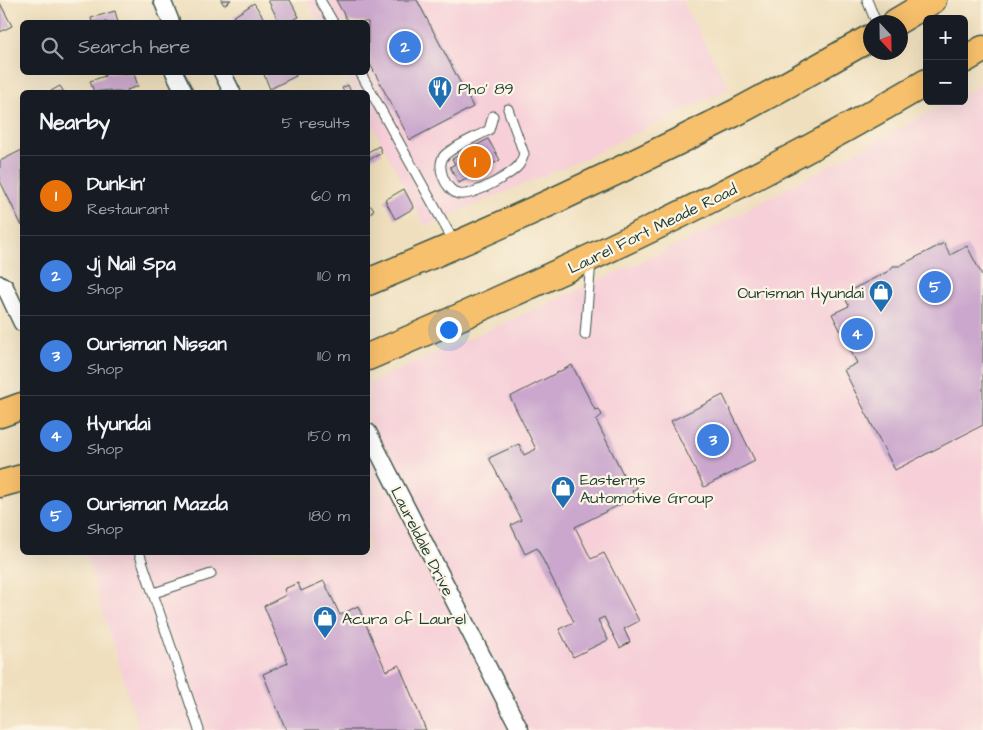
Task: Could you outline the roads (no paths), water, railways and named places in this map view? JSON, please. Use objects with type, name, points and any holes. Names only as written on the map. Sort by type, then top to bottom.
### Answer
[{"type":"main road","points":[[908,15],[933,0]]},
{"type":"main road","points":[[370,281],[605,178],[737,112],[863,42]]},
{"type":"main road","points":[[968,58],[983,49]]},
{"type":"main road","name":"Laurel Fort Meade Road","points":[[370,355],[591,258],[768,172],[923,84]]},
{"type":"main road","points":[[0,414],[20,407]]},
{"type":"main road","points":[[0,484],[20,479]]},
{"type":"street","points":[[162,0],[170,20]]},
{"type":"street","points":[[176,75],[183,90]]},
{"type":"street","points":[[224,75],[231,90]]},
{"type":"street","points":[[0,284],[5,287],[20,319]]},
{"type":"street","name":"Laureldale Drive","points":[[370,436],[520,730]]},
{"type":"lane","points":[[320,0],[332,20]]},
{"type":"lane","points":[[867,0],[873,15]]},
{"type":"lane","points":[[362,75],[456,245]]},
{"type":"lane","points":[[493,116],[489,130],[444,154],[440,166],[444,178],[452,191],[458,194],[469,194],[508,174],[520,164],[524,154],[508,109]]},
{"type":"lane","points":[[585,336],[591,258]]},
{"type":"lane","points":[[140,555],[199,730]]},
{"type":"lane","points":[[154,593],[211,574]]},
{"type":"place","name":"Jj Nail Spa","points":[[405,47]]},
{"type":"place","name":"Pho' 89","points":[[440,109]]},
{"type":"place","name":"Dunkin'","points":[[475,162]]},
{"type":"place","name":"Ourisman Mazda","points":[[935,287]]},
{"type":"place","name":"Ourisman Hyundai","points":[[881,313]]},
{"type":"place","name":"Hyundai","points":[[857,334]]},
{"type":"place","name":"Ourisman Nissan","points":[[713,440]]},
{"type":"place","name":"Easterns Automotive Group","points":[[563,509]]},
{"type":"place","name":"Acura of Laurel","points":[[325,639]]}]
